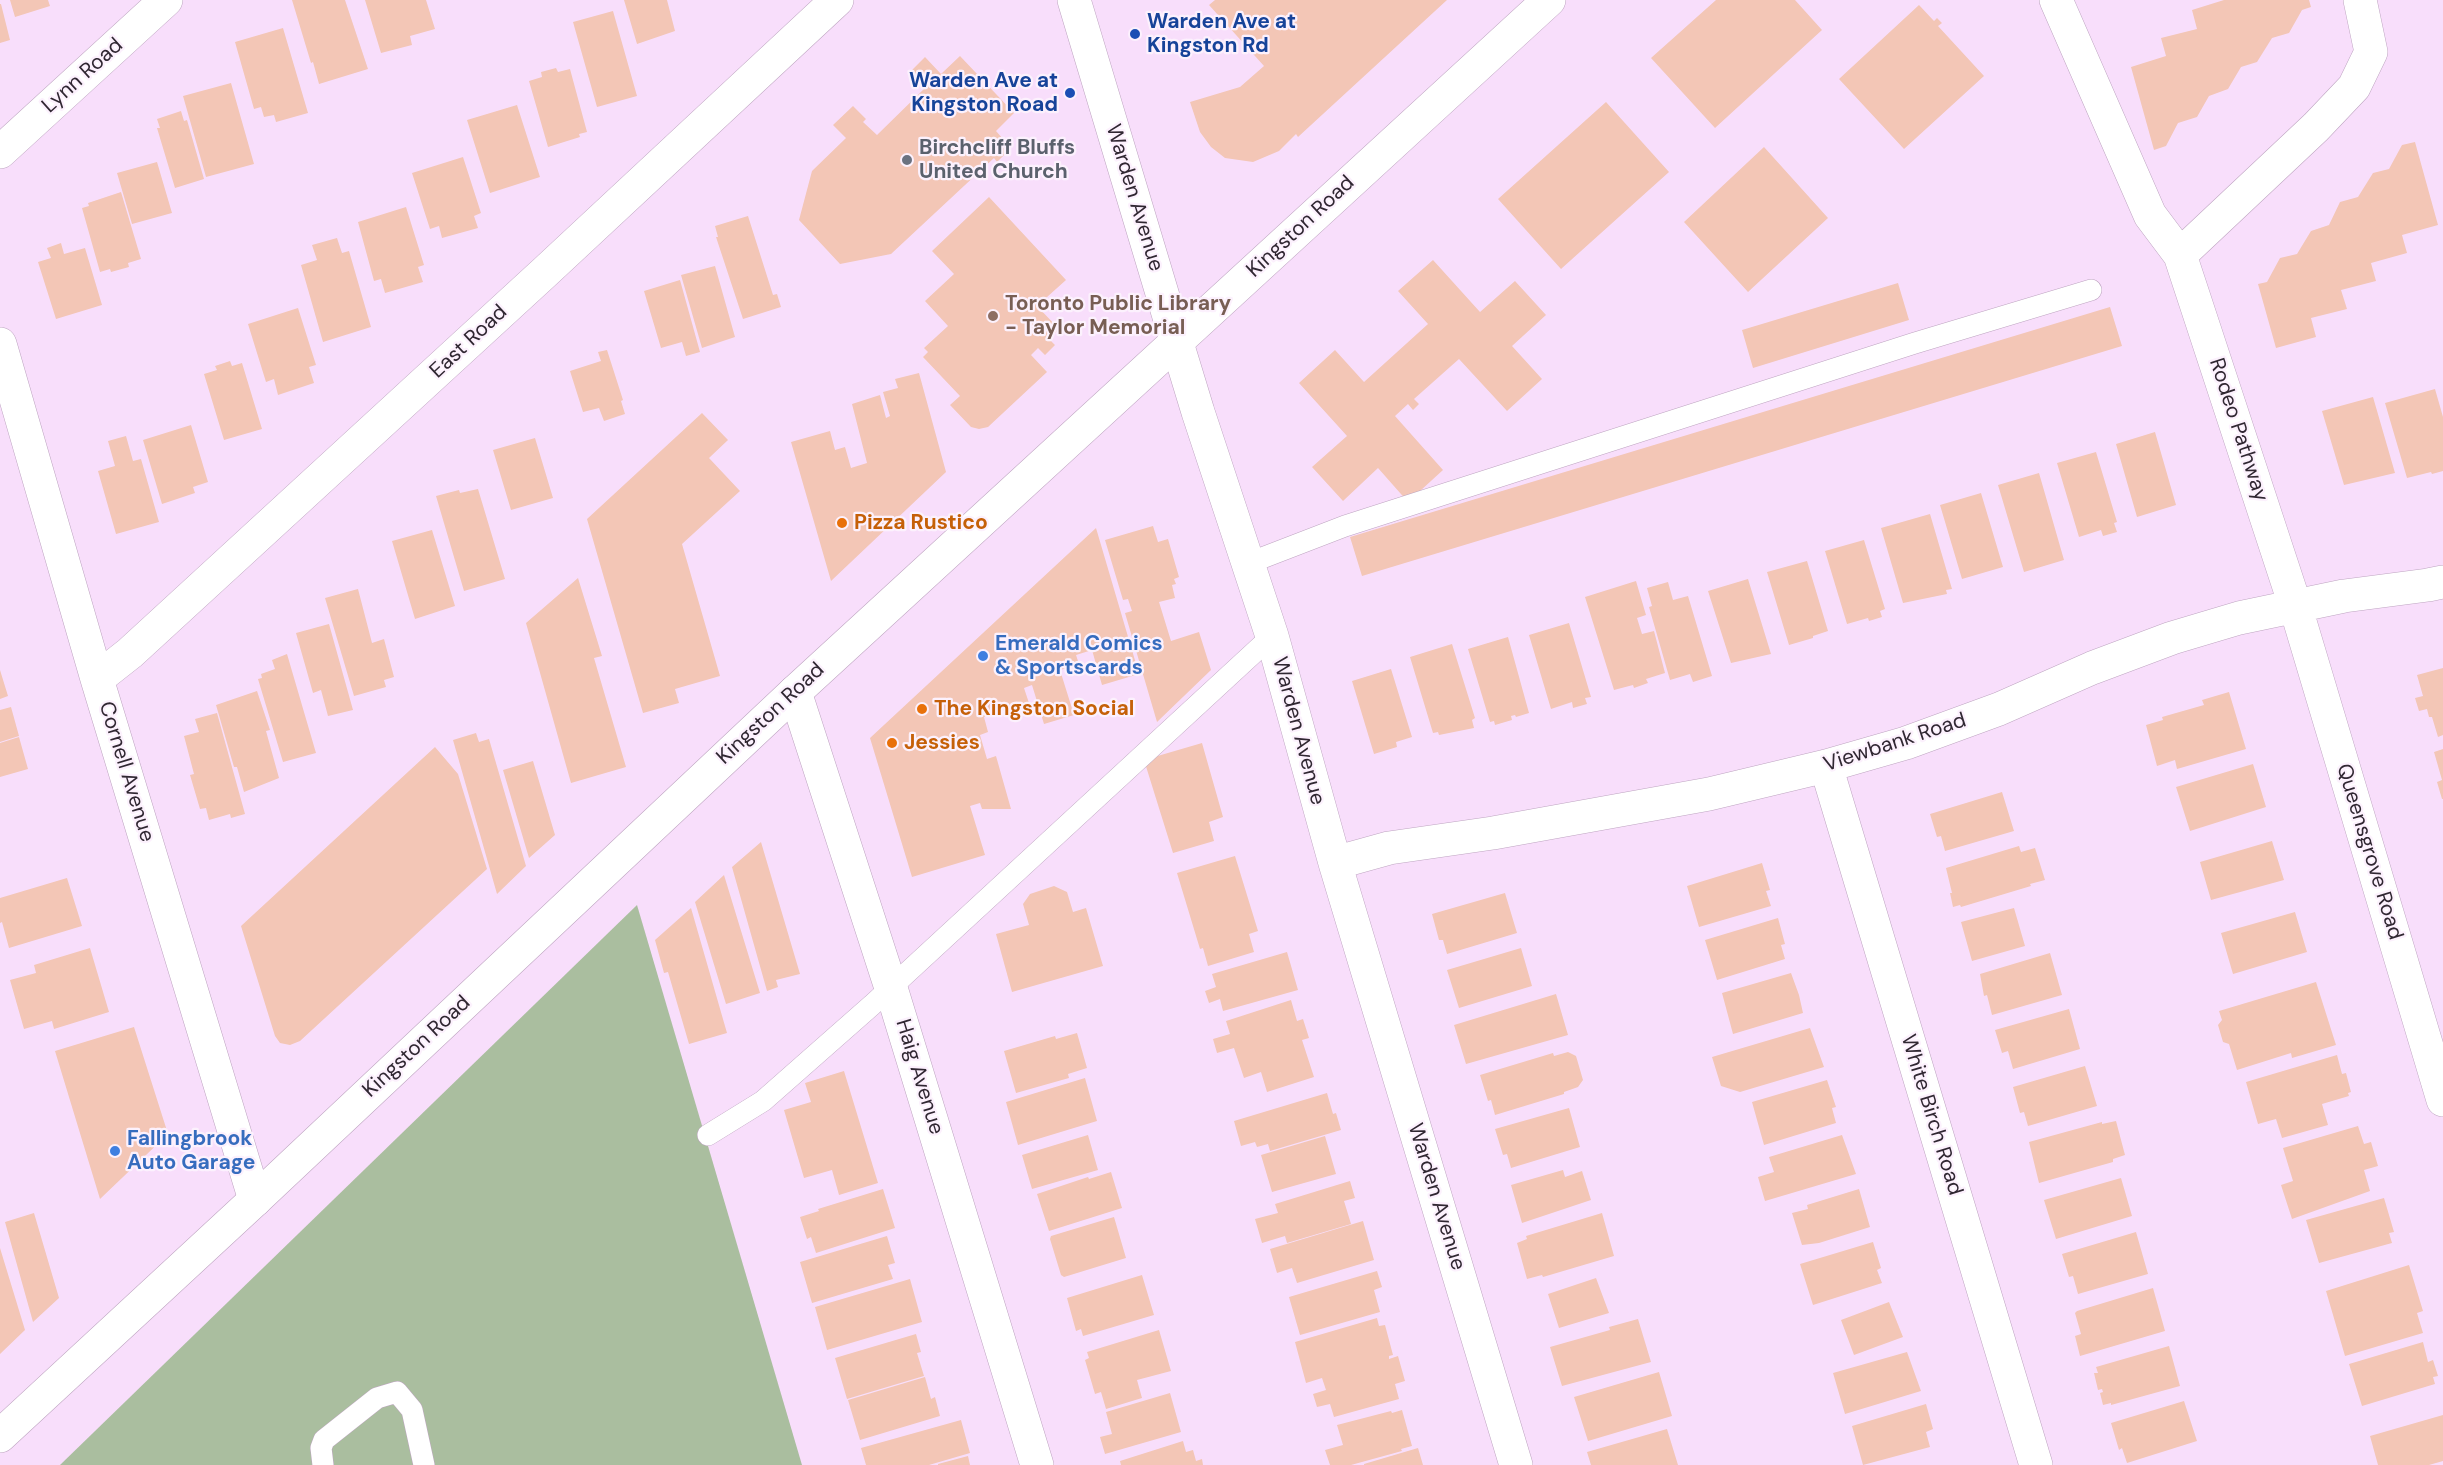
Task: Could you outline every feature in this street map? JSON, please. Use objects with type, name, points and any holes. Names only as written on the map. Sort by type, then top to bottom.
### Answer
[{"type":"street","name":"Lynn Road","points":[[0,152],[166,0]]},
{"type":"street","name":"East Road","points":[[97,679],[166,620],[837,0]]},
{"type":"street","name":"Warden Avenue","points":[[1074,0],[1198,412],[1272,636],[1335,863],[1516,1465]]},
{"type":"street","name":"Kingston Road","points":[[0,1436],[255,1200],[795,692],[1550,0]]},
{"type":"street","name":"Rodeo Pathway","points":[[2056,0],[2150,215],[2180,255],[2295,605]]},
{"type":"street","points":[[2180,255],[2316,127],[2354,87],[2371,52],[2360,0]]},
{"type":"street","name":"Cornell Avenue","points":[[0,344],[97,679],[255,1200]]},
{"type":"street","name":"Viewbank Road","points":[[1335,863],[1389,848],[1493,833],[1709,794],[1826,766],[1906,743],[1999,709],[2092,668],[2239,618],[2344,596],[2443,582]]},
{"type":"street","name":"Queensgrove Road","points":[[2295,605],[2443,1100]]},
{"type":"street","name":"Haig Avenue","points":[[795,692],[891,988],[1037,1465]]},
{"type":"street","name":"White Birch Road","points":[[1826,766],[2036,1465]]},
{"type":"lane","points":[[1249,563],[1345,526],[1915,343],[2091,290]]},
{"type":"lane","points":[[708,1135],[763,1101],[891,988],[1272,636]]},
{"type":"lane","points":[[323,1465],[321,1448],[324,1440],[377,1398],[397,1392],[412,1410],[424,1465]]},
{"type":"green space","points":[[637,905],[802,1465],[60,1465]]},
{"type":"building","points":[[10,0],[48,0],[50,6],[15,17]]},
{"type":"building","points":[[292,0],[345,0],[368,69],[319,84]]},
{"type":"building","points":[[365,0],[426,0],[435,29],[410,36],[412,45],[381,53]]},
{"type":"building","points":[[624,0],[667,0],[675,31],[637,44]]},
{"type":"building","points":[[1215,0],[1447,0],[1298,137],[1296,134],[1279,151],[1253,162],[1225,158],[1211,147],[1200,132],[1190,102],[1240,87],[1264,66],[1209,5]]},
{"type":"building","points":[[1716,0],[1795,0],[1822,30],[1715,128],[1651,58]]},
{"type":"building","points":[[2224,0],[2309,0],[2311,7],[2302,10],[2289,33],[2272,38],[2257,62],[2241,67],[2228,89],[2209,96],[2197,117],[2178,123],[2166,146],[2154,150],[2131,67],[2166,56],[2161,38],[2197,29],[2192,10]]},
{"type":"building","points":[[0,4],[10,40],[0,43]]},
{"type":"building","points":[[1919,5],[1934,21],[1937,18],[1942,23],[1938,26],[1984,76],[1904,149],[1839,79]]},
{"type":"building","points":[[613,11],[637,96],[597,107],[573,22]]},
{"type":"building","points":[[283,28],[308,113],[276,122],[274,115],[264,117],[261,107],[254,109],[235,42]]},
{"type":"building","name":"Birchcliff Bluffs United Church","points":[[960,56],[1014,113],[996,131],[1011,148],[997,162],[994,158],[891,254],[840,264],[799,220],[812,171],[846,138],[833,125],[853,106],[866,119],[863,122],[877,135],[926,87],[911,71],[925,57],[941,74]]},
{"type":"building","points":[[556,68],[558,72],[570,69],[587,132],[579,134],[580,137],[548,147],[529,81],[542,77],[541,72]]},
{"type":"building","points":[[231,83],[254,164],[206,177],[183,96]]},
{"type":"building","points":[[1606,102],[1669,172],[1561,269],[1498,199]]},
{"type":"building","points":[[517,105],[540,177],[490,193],[467,120]]},
{"type":"building","points":[[181,111],[184,121],[187,120],[204,179],[175,188],[157,128],[160,128],[157,119]]},
{"type":"building","points":[[2415,142],[2438,225],[2402,235],[2407,253],[2371,263],[2376,281],[2341,290],[2347,309],[2311,318],[2316,337],[2276,348],[2258,284],[2267,282],[2280,258],[2297,254],[2311,231],[2329,225],[2340,202],[2358,197],[2373,173],[2389,169],[2402,145]]},
{"type":"building","points":[[1764,147],[1828,218],[1748,292],[1684,222]]},
{"type":"building","points":[[463,157],[481,213],[474,216],[478,228],[442,238],[439,226],[430,229],[412,173]]},
{"type":"building","points":[[157,162],[172,213],[132,224],[117,173]]},
{"type":"building","points":[[121,192],[141,259],[128,263],[129,267],[111,272],[110,269],[100,272],[82,208],[89,206],[88,203]]},
{"type":"building","name":"Toronto Public Library - Taylor Memorial","points":[[989,197],[1066,280],[1037,306],[1059,329],[1049,339],[1055,345],[1045,355],[1038,348],[1031,355],[1047,372],[988,427],[979,429],[971,427],[950,405],[960,396],[923,357],[928,352],[924,348],[948,326],[925,301],[954,274],[932,251]]},
{"type":"building","points":[[406,207],[424,265],[418,267],[423,282],[385,293],[381,279],[374,281],[358,222]]},
{"type":"building","points":[[748,216],[773,295],[777,294],[781,307],[743,319],[716,237],[718,237],[715,226]]},
{"type":"building","points":[[337,238],[342,253],[349,251],[371,327],[323,342],[301,265],[317,260],[312,245]]},
{"type":"building","points":[[61,243],[64,254],[85,248],[102,305],[56,319],[38,262],[51,258],[47,248]]},
{"type":"building","points":[[1433,260],[1480,312],[1515,281],[1546,315],[1512,346],[1542,379],[1507,411],[1459,359],[1414,399],[1419,404],[1413,410],[1408,404],[1395,416],[1443,470],[1408,502],[1378,468],[1343,501],[1312,467],[1347,436],[1299,383],[1335,350],[1364,382],[1428,324],[1398,291]]},
{"type":"building","points":[[715,266],[735,337],[702,348],[681,275]]},
{"type":"building","points":[[680,280],[700,352],[686,356],[682,342],[661,348],[644,291]]},
{"type":"building","points":[[1898,283],[1909,320],[1753,368],[1742,330]]},
{"type":"building","points":[[2110,307],[2122,346],[1362,576],[1350,537]]},
{"type":"building","points":[[298,308],[316,365],[309,367],[314,383],[278,395],[274,379],[266,382],[248,324]]},
{"type":"building","points":[[607,350],[623,400],[621,401],[625,414],[604,421],[599,408],[583,412],[570,371],[601,361],[598,352]]},
{"type":"building","points":[[230,361],[232,366],[242,363],[262,429],[224,440],[204,374],[217,370],[215,366]]},
{"type":"building","points":[[919,373],[946,472],[831,581],[791,442],[830,431],[835,450],[845,447],[851,468],[867,463],[852,404],[880,395],[886,418],[890,416],[883,392],[898,388],[895,379]]},
{"type":"building","points":[[2435,389],[2443,417],[2443,471],[2407,478],[2385,403]]},
{"type":"building","points":[[2373,397],[2395,473],[2344,485],[2322,411]]},
{"type":"building","points":[[702,413],[728,440],[709,458],[740,491],[682,544],[720,676],[675,689],[679,703],[643,713],[587,519]]},
{"type":"building","points":[[191,425],[208,482],[193,487],[195,493],[162,504],[143,440]]},
{"type":"building","points":[[2155,432],[2176,505],[2137,517],[2116,444]]},
{"type":"building","points":[[126,436],[133,461],[141,459],[159,522],[116,534],[98,471],[115,466],[108,441]]},
{"type":"building","points":[[535,438],[553,498],[511,510],[493,450]]},
{"type":"building","points":[[2096,452],[2117,522],[2114,523],[2117,532],[2103,536],[2101,530],[2079,537],[2057,463]]},
{"type":"building","points":[[2039,473],[2064,560],[2024,572],[1998,485]]},
{"type":"building","points":[[478,489],[505,579],[464,591],[436,496],[459,490],[460,493]]},
{"type":"building","points":[[1981,493],[2003,567],[1962,579],[1940,505]]},
{"type":"building","points":[[1930,514],[1952,589],[1946,590],[1947,594],[1903,603],[1881,528]]},
{"type":"building","points":[[1153,526],[1158,542],[1168,539],[1179,577],[1174,579],[1176,584],[1172,585],[1175,598],[1159,602],[1171,641],[1199,632],[1211,670],[1157,722],[1125,613],[1132,611],[1128,599],[1123,600],[1105,540]]},
{"type":"building","points":[[1096,528],[1139,674],[1102,685],[1092,650],[1076,655],[1079,664],[1060,670],[1074,715],[1044,724],[1032,685],[1024,688],[1029,703],[984,717],[988,732],[980,735],[987,759],[996,756],[1011,809],[982,809],[980,803],[970,806],[985,855],[912,877],[870,738]]},
{"type":"building","points":[[432,530],[455,606],[415,619],[392,541]]},
{"type":"building","points":[[1864,540],[1885,609],[1880,611],[1882,617],[1847,624],[1825,551]]},
{"type":"building","points":[[1807,561],[1828,631],[1789,645],[1767,572]]},
{"type":"building","points":[[578,578],[602,656],[594,658],[626,767],[571,783],[526,623]]},
{"type":"building","points":[[1748,579],[1771,654],[1731,663],[1708,591]]},
{"type":"building","points":[[1636,581],[1646,615],[1637,618],[1642,634],[1654,631],[1665,673],[1646,679],[1648,683],[1634,688],[1633,685],[1614,690],[1585,597]]},
{"type":"building","points":[[1668,582],[1673,600],[1688,596],[1712,676],[1693,682],[1690,674],[1670,680],[1649,607],[1652,606],[1647,588]]},
{"type":"building","points":[[358,589],[372,643],[384,639],[394,677],[384,680],[386,687],[354,696],[325,598]]},
{"type":"building","points":[[1569,623],[1591,697],[1585,698],[1587,704],[1573,708],[1572,702],[1551,709],[1529,635]]},
{"type":"building","points":[[329,624],[353,710],[328,716],[321,690],[313,693],[296,633]]},
{"type":"building","points":[[1508,637],[1529,713],[1516,717],[1511,716],[1512,720],[1495,725],[1494,721],[1490,722],[1468,649]]},
{"type":"building","points":[[1452,644],[1475,718],[1472,720],[1474,728],[1439,735],[1438,732],[1433,733],[1410,657]]},
{"type":"building","points":[[287,654],[316,753],[283,762],[258,679],[262,678],[261,674],[275,669],[272,660]]},
{"type":"building","points":[[2443,668],[2443,735],[2438,737],[2432,717],[2429,717],[2427,709],[2419,711],[2415,698],[2423,696],[2417,675]]},
{"type":"building","points":[[1391,669],[1412,737],[1396,742],[1397,747],[1374,754],[1352,681]]},
{"type":"building","points":[[0,670],[8,696],[0,699]]},
{"type":"building","points":[[257,691],[270,730],[266,731],[279,778],[244,792],[237,767],[234,767],[216,705]]},
{"type":"building","points":[[2229,692],[2246,749],[2177,769],[2175,760],[2157,766],[2146,725],[2163,720],[2162,717],[2204,705],[2202,700]]},
{"type":"building","points":[[11,707],[19,736],[0,742],[0,710]]},
{"type":"building","points":[[217,713],[245,814],[231,818],[230,814],[209,820],[206,808],[200,809],[190,775],[194,774],[184,736],[199,732],[195,719]]},
{"type":"building","points":[[476,733],[479,742],[489,739],[526,866],[497,894],[453,740]]},
{"type":"building","points":[[19,737],[28,769],[0,777],[0,743]]},
{"type":"building","points":[[1202,743],[1223,817],[1209,822],[1214,841],[1173,853],[1144,760]]},
{"type":"building","points":[[435,747],[458,774],[487,869],[300,1041],[290,1045],[280,1043],[275,1036],[241,926]]},
{"type":"building","points":[[2443,749],[2442,799],[2437,782],[2442,780],[2434,752]]},
{"type":"building","points":[[533,761],[555,835],[529,858],[503,770]]},
{"type":"building","points":[[2253,764],[2266,807],[2190,831],[2176,787]]},
{"type":"building","points":[[2002,792],[2014,831],[1945,851],[1941,836],[1937,837],[1930,814]]},
{"type":"building","points":[[2272,841],[2284,880],[2211,900],[2200,862]]},
{"type":"building","points":[[761,842],[800,974],[776,980],[778,987],[767,991],[732,867]]},
{"type":"building","points":[[2019,846],[2021,852],[2035,848],[2045,880],[1961,907],[1960,905],[1953,907],[1946,868]]},
{"type":"building","points":[[1235,856],[1258,931],[1249,934],[1254,952],[1208,966],[1203,948],[1200,949],[1177,873]]},
{"type":"building","points":[[1762,863],[1770,890],[1766,891],[1771,906],[1699,927],[1687,886]]},
{"type":"building","points":[[724,875],[760,993],[726,1004],[695,902]]},
{"type":"building","points":[[67,878],[82,926],[9,948],[2,922],[0,923],[0,898]]},
{"type":"building","points":[[1054,886],[1067,892],[1073,912],[1086,908],[1103,966],[1012,992],[996,934],[1029,925],[1023,904],[1030,894]]},
{"type":"building","points":[[1505,893],[1517,933],[1447,954],[1443,940],[1439,940],[1432,914]]},
{"type":"building","points":[[691,908],[727,1033],[689,1044],[668,972],[664,973],[655,940]]},
{"type":"building","points":[[2014,908],[2025,946],[1972,961],[1961,922]]},
{"type":"building","points":[[2295,912],[2307,952],[2233,974],[2221,933]]},
{"type":"building","points":[[1778,918],[1785,944],[1781,945],[1785,959],[1717,980],[1705,940]]},
{"type":"building","points":[[90,948],[109,1012],[54,1029],[52,1021],[24,1029],[10,980],[36,973],[34,965]]},
{"type":"building","points":[[1521,948],[1532,986],[1459,1008],[1447,970]]},
{"type":"building","points":[[1287,952],[1298,990],[1223,1011],[1220,999],[1209,1003],[1205,991],[1216,987],[1212,974]]},
{"type":"building","points":[[2050,953],[2062,995],[1992,1015],[1987,995],[1984,996],[1980,974]]},
{"type":"building","points":[[1791,973],[1803,1013],[1733,1034],[1722,993]]},
{"type":"building","points":[[2316,982],[2336,1045],[2292,1058],[2291,1053],[2237,1070],[2229,1044],[2223,1042],[2218,1025],[2222,1020],[2219,1011]]},
{"type":"building","points":[[1556,994],[1568,1035],[1466,1064],[1454,1025]]},
{"type":"building","points":[[1291,1000],[1297,1021],[1303,1019],[1309,1038],[1302,1040],[1314,1077],[1267,1092],[1261,1072],[1244,1078],[1234,1048],[1217,1053],[1213,1039],[1230,1034],[1226,1021]]},
{"type":"building","points":[[2069,1009],[2080,1049],[2013,1069],[2008,1051],[2002,1053],[1995,1030]]},
{"type":"building","points":[[134,1027],[168,1134],[100,1199],[55,1051]]},
{"type":"building","points":[[1810,1028],[1824,1067],[1740,1092],[1721,1086],[1712,1057]]},
{"type":"building","points":[[1077,1033],[1087,1068],[1068,1074],[1069,1078],[1016,1093],[1004,1051],[1055,1036],[1056,1039]]},
{"type":"building","points":[[1568,1052],[1576,1056],[1583,1080],[1578,1087],[1564,1094],[1495,1115],[1480,1075],[1553,1053],[1554,1056]]},
{"type":"building","points":[[2337,1055],[2342,1074],[2346,1073],[2351,1092],[2348,1093],[2349,1096],[2322,1104],[2328,1125],[2282,1138],[2276,1119],[2258,1124],[2246,1082]]},
{"type":"building","points":[[2085,1066],[2097,1106],[2028,1126],[2024,1112],[2020,1113],[2013,1087]]},
{"type":"building","points":[[844,1071],[878,1183],[839,1195],[832,1170],[804,1178],[784,1110],[811,1102],[805,1083]]},
{"type":"building","points":[[1085,1078],[1097,1121],[1018,1145],[1006,1102]]},
{"type":"building","points":[[1827,1080],[1836,1107],[1832,1108],[1836,1123],[1764,1145],[1752,1102]]},
{"type":"building","points":[[1327,1093],[1333,1114],[1336,1113],[1341,1130],[1270,1151],[1268,1144],[1257,1147],[1255,1142],[1241,1146],[1234,1121]]},
{"type":"building","points":[[1569,1108],[1580,1147],[1511,1168],[1507,1154],[1503,1155],[1495,1129]]},
{"type":"building","points":[[2116,1121],[2125,1155],[2113,1159],[2113,1162],[2039,1183],[2029,1142],[2102,1122],[2102,1124]]},
{"type":"building","points":[[2358,1126],[2364,1144],[2371,1142],[2378,1166],[2364,1170],[2370,1191],[2292,1219],[2281,1185],[2293,1181],[2283,1148]]},
{"type":"building","points":[[1088,1135],[1098,1170],[1032,1189],[1022,1155]]},
{"type":"building","points":[[1842,1135],[1856,1174],[1765,1201],[1758,1177],[1774,1172],[1769,1157]]},
{"type":"building","points":[[1325,1136],[1336,1174],[1272,1192],[1261,1155]]},
{"type":"building","points":[[1563,1170],[1565,1177],[1582,1171],[1591,1200],[1522,1223],[1511,1185]]},
{"type":"building","points":[[1111,1172],[1122,1208],[1049,1231],[1037,1194]]},
{"type":"building","points":[[2121,1178],[2132,1216],[2056,1239],[2044,1200]]},
{"type":"building","points":[[1350,1181],[1355,1198],[1344,1201],[1351,1224],[1287,1243],[1285,1236],[1262,1243],[1255,1219],[1278,1213],[1275,1204]]},
{"type":"building","points":[[883,1189],[895,1228],[816,1253],[811,1237],[807,1239],[800,1217],[819,1211],[818,1209]]},
{"type":"building","points":[[1859,1189],[1870,1227],[1819,1243],[1802,1245],[1792,1213],[1808,1209],[1807,1205]]},
{"type":"building","points":[[2384,1198],[2394,1232],[2389,1233],[2392,1243],[2319,1263],[2306,1220]]},
{"type":"building","points":[[34,1213],[59,1298],[33,1322],[5,1222]]},
{"type":"building","points":[[1602,1213],[1614,1256],[1543,1277],[1542,1275],[1527,1279],[1517,1243],[1527,1239],[1526,1236]]},
{"type":"building","points":[[1114,1217],[1126,1258],[1064,1277],[1061,1275],[1051,1236]]},
{"type":"building","points":[[1363,1221],[1374,1260],[1297,1283],[1292,1268],[1277,1273],[1270,1249]]},
{"type":"building","points":[[2136,1232],[2148,1274],[2078,1294],[2073,1276],[2069,1277],[2062,1254]]},
{"type":"building","points":[[887,1236],[895,1263],[888,1265],[893,1279],[812,1303],[800,1262]]},
{"type":"building","points":[[1873,1242],[1881,1268],[1877,1270],[1882,1283],[1813,1305],[1800,1264]]},
{"type":"building","points":[[0,1248],[25,1330],[0,1354]]},
{"type":"building","points":[[2409,1265],[2423,1311],[2417,1313],[2423,1333],[2345,1356],[2326,1291]]},
{"type":"building","points":[[1377,1271],[1382,1287],[1374,1290],[1380,1312],[1300,1335],[1289,1297]]},
{"type":"building","points":[[1142,1275],[1154,1315],[1083,1336],[1081,1329],[1076,1331],[1067,1298]]},
{"type":"building","points":[[1596,1278],[1609,1313],[1559,1328],[1548,1294]]},
{"type":"building","points":[[910,1279],[922,1322],[827,1350],[815,1307]]},
{"type":"building","points":[[2153,1288],[2165,1331],[2080,1356],[2075,1336],[2081,1334],[2075,1313],[2077,1311]]},
{"type":"building","points":[[1889,1302],[1903,1337],[1854,1355],[1841,1320]]},
{"type":"building","points":[[1377,1318],[1379,1326],[1385,1325],[1393,1355],[1389,1356],[1389,1359],[1398,1356],[1405,1381],[1395,1384],[1399,1399],[1334,1417],[1330,1404],[1317,1407],[1313,1394],[1326,1390],[1322,1378],[1306,1383],[1295,1342]]},
{"type":"building","points":[[1638,1319],[1651,1362],[1562,1386],[1550,1347],[1610,1330],[1609,1327]]},
{"type":"building","points":[[1159,1330],[1171,1371],[1137,1380],[1142,1398],[1106,1409],[1101,1392],[1095,1394],[1085,1360],[1089,1358],[1087,1352]]},
{"type":"building","points":[[916,1334],[921,1352],[917,1353],[924,1376],[847,1399],[835,1358]]},
{"type":"building","points":[[2423,1342],[2428,1362],[2433,1360],[2438,1376],[2433,1377],[2435,1384],[2362,1406],[2349,1364]]},
{"type":"building","points":[[2169,1346],[2180,1386],[2111,1405],[2111,1403],[2103,1405],[2100,1393],[2103,1392],[2102,1389],[2098,1390],[2094,1373],[2098,1373],[2096,1367]]},
{"type":"building","points":[[1907,1352],[1921,1391],[1845,1414],[1833,1373]]},
{"type":"building","points":[[1659,1372],[1672,1416],[1588,1441],[1574,1397]]},
{"type":"building","points":[[925,1377],[931,1399],[935,1397],[940,1416],[860,1440],[848,1400]]},
{"type":"building","points":[[1170,1393],[1181,1432],[1105,1454],[1100,1437],[1112,1434],[1106,1412]]},
{"type":"building","points":[[2184,1401],[2197,1441],[2127,1463],[2122,1448],[2119,1450],[2111,1423]]},
{"type":"building","points":[[1926,1404],[1933,1429],[1926,1432],[1930,1447],[1863,1465],[1852,1426]]},
{"type":"building","points":[[1402,1410],[1412,1446],[1351,1465],[1330,1465],[1325,1450],[1343,1445],[1337,1425]]},
{"type":"building","points":[[2443,1415],[2443,1461],[2429,1465],[2378,1465],[2370,1436]]},
{"type":"building","points":[[961,1420],[970,1453],[929,1465],[866,1465],[861,1448]]},
{"type":"building","points":[[1667,1429],[1678,1465],[1591,1465],[1587,1452]]},
{"type":"building","points":[[1183,1441],[1186,1452],[1193,1450],[1196,1461],[1202,1459],[1203,1465],[1121,1465],[1120,1461]]},
{"type":"building","points":[[1418,1448],[1423,1465],[1364,1465],[1364,1464]]},
{"type":"building","points":[[968,1456],[970,1465],[938,1465],[938,1464]]},
{"type":"place","name":"Warden Ave at Kingston Rd","points":[[1135,34]]},
{"type":"place","name":"Warden Ave at Kingston Road","points":[[1070,93]]},
{"type":"place","name":"Birchcliff Bluffs United Church","points":[[907,160]]},
{"type":"place","name":"Toronto Public Library - Taylor Memorial","points":[[993,316]]},
{"type":"place","name":"Pizza Rustico","points":[[842,523]]},
{"type":"place","name":"Emerald Comics & Sportscards","points":[[983,656]]},
{"type":"place","name":"The Kingston Social","points":[[922,709]]},
{"type":"place","name":"Jessies","points":[[892,743]]},
{"type":"place","name":"Fallingbrook Auto Garage","points":[[115,1151]]}]
